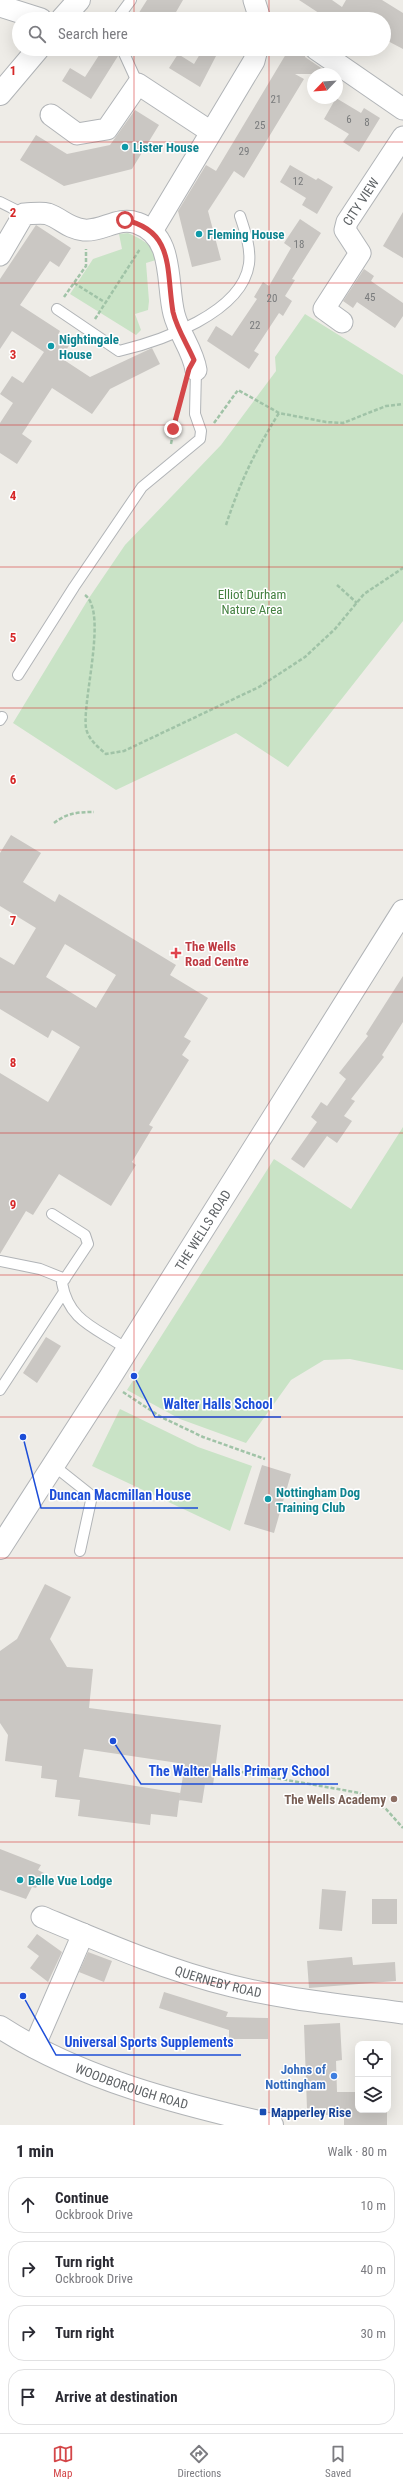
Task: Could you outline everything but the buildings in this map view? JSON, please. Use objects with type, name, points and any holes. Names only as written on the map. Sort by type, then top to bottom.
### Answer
[{"type":"street","points":[[68,12],[79,0]]},
{"type":"street","points":[[254,0],[258,12]]},
{"type":"street","points":[[0,6],[19,12]]},
{"type":"street","points":[[0,94],[32,56]]},
{"type":"street","points":[[326,56],[403,109]]},
{"type":"street","points":[[152,231],[257,58]]},
{"type":"street","points":[[50,115],[77,134],[107,129],[138,84],[211,132]]},
{"type":"street","name":"CITY VIEW","points":[[345,323],[324,309],[360,253],[345,230],[346,222],[361,191],[403,137]]},
{"type":"street","points":[[0,255],[24,214],[47,214],[70,228],[86,230],[125,220],[138,223],[152,231],[159,239],[164,251],[173,312],[179,329],[194,360],[196,370]]},
{"type":"street","name":"THE WELLS ROAD","points":[[0,1548],[128,1350],[403,911]]},
{"type":"street","name":"QUERNEBY ROAD","points":[[42,1917],[137,1957],[232,1986],[285,1997],[403,2013]]},
{"type":"street","points":[[34,2047],[83,1934]]},
{"type":"street","name":"WOODBOROUGH ROAD","points":[[0,2027],[34,2047],[117,2082],[230,2116],[272,2125]]},
{"type":"lane","points":[[122,12],[131,0]]},
{"type":"lane","points":[[125,56],[138,84]]},
{"type":"lane","points":[[0,202],[24,214]]},
{"type":"lane","points":[[57,309],[89,329],[119,351],[139,346],[208,316],[231,300],[242,285],[249,264],[247,238],[240,216]]},
{"type":"lane","points":[[18,675],[74,587],[142,487],[200,439],[201,432],[195,414],[196,370]]},
{"type":"lane","points":[[52,1214],[85,1235],[88,1244],[62,1282],[64,1292],[76,1316],[128,1350]]},
{"type":"lane","points":[[0,1261],[40,1269],[64,1279]]},
{"type":"lane","points":[[0,1390],[64,1292]]},
{"type":"lane","points":[[53,1466],[92,1496],[80,1551]]},
{"type":"path","points":[[57,309],[86,266],[86,230]]},
{"type":"path","points":[[64,339],[89,329],[152,231]]},
{"type":"path","points":[[74,283],[106,303]]},
{"type":"path","points":[[201,432],[213,424],[238,390],[279,413],[295,417],[343,423],[386,406],[403,404]]},
{"type":"path","points":[[168,466],[173,429],[180,400]]},
{"type":"path","points":[[226,525],[239,486],[253,456],[279,413]]},
{"type":"path","points":[[89,598],[95,621],[93,653],[86,703],[86,729],[93,743],[106,754],[124,751],[260,687],[305,658],[335,629],[364,594],[384,579],[403,568]]},
{"type":"path","points":[[337,585],[356,603]]},
{"type":"path","points":[[54,823],[63,816],[74,812],[94,812]]},
{"type":"path","points":[[109,1379],[125,1394],[161,1417],[203,1437],[265,1459]]},
{"type":"path","points":[[236,1771],[360,1793],[386,1809],[403,1828]]},
{"type":"green space","points":[[128,233],[150,246],[156,260],[146,263],[149,301],[148,310],[135,314],[141,330],[136,335],[70,294],[93,259],[122,249],[119,234]]},
{"type":"green space","name":"Elliot Durham Nature Area","points":[[305,314],[403,375],[403,621],[288,767],[236,733],[116,790],[13,723],[89,598],[125,545],[221,445],[276,371],[275,357]]},
{"type":"green space","points":[[403,1127],[403,1370],[350,1359],[324,1360],[291,1380],[246,1443],[180,1419],[127,1390],[274,1159],[351,1209]]},
{"type":"green space","points":[[120,1409],[198,1447],[252,1466],[230,1531],[92,1466]]},
{"type":"place","name":"Lister House","points":[[125,147]]},
{"type":"place","name":"Fleming House","points":[[199,234]]},
{"type":"place","name":"Nightingale House","points":[[51,346]]},
{"type":"place","name":"The Wells Road Centre","points":[[176,953]]},
{"type":"place","name":"Walter Halls School","points":[[134,1376]]},
{"type":"place","name":"Duncan Macmillan House","points":[[23,1437]]},
{"type":"place","name":"Nottingham Dog Training Club","points":[[268,1499]]},
{"type":"place","name":"The Walter Halls Primary School","points":[[113,1741]]},
{"type":"place","name":"The Wells Academy","points":[[394,1799]]},
{"type":"place","name":"Belle Vue Lodge","points":[[20,1880]]},
{"type":"place","name":"Universal Sports Supplements","points":[[23,1996]]},
{"type":"place","name":"Johns of Nottingham","points":[[334,2076]]},
{"type":"place","name":"Mapperley Rise","points":[[263,2112]]},
{"type":"route","points":[[125,220],[138,223],[152,231],[159,239],[164,251],[167,265],[172,293],[173,312],[179,329],[194,360],[189,369],[173,429]]}]
